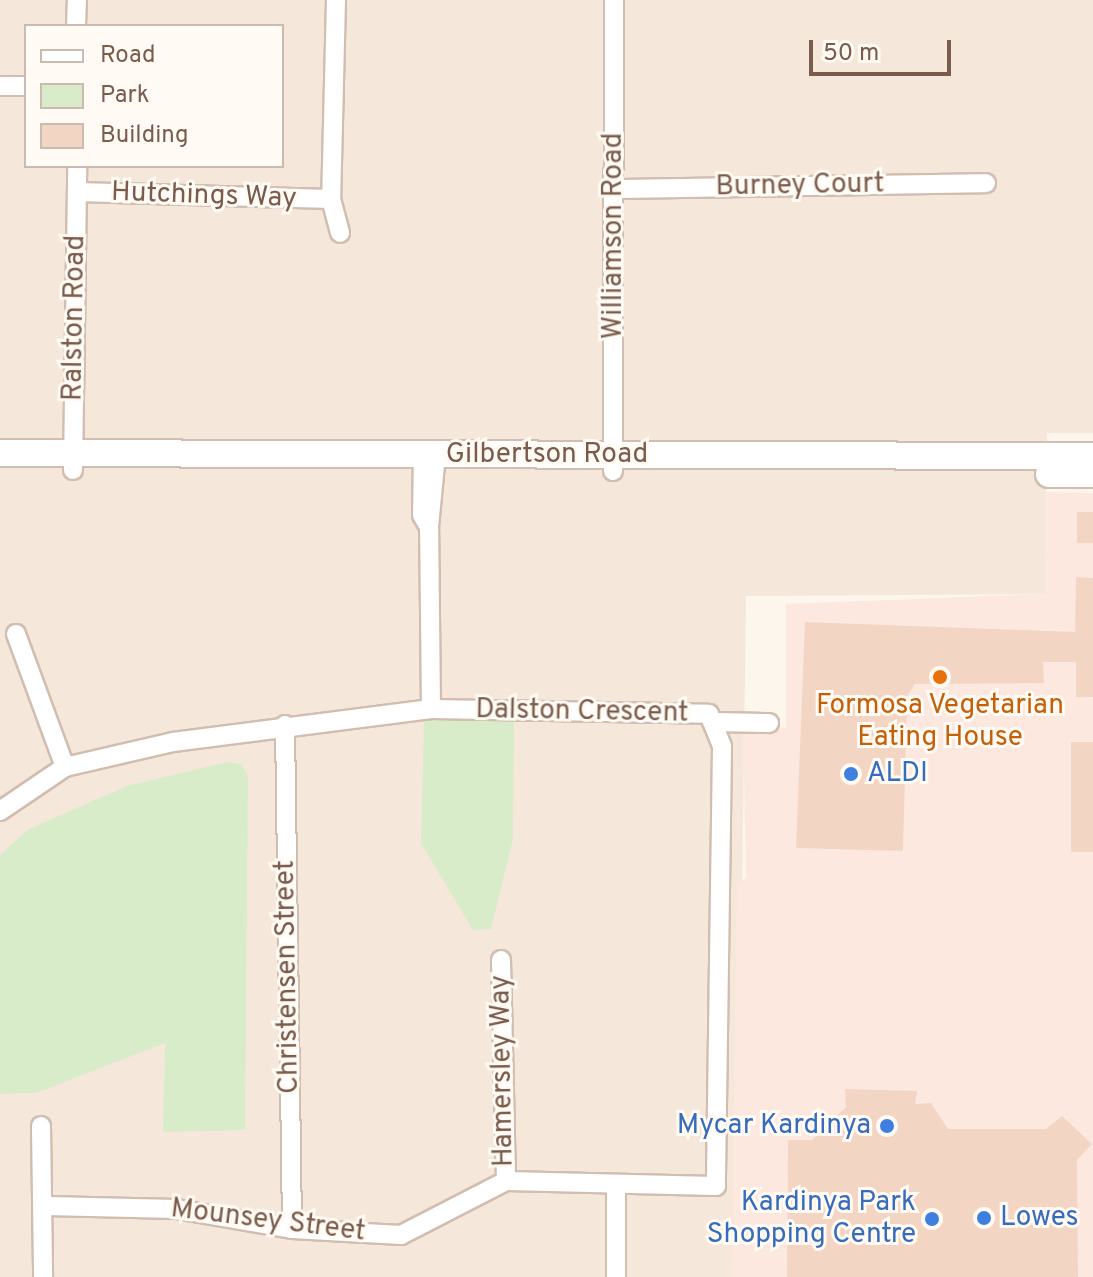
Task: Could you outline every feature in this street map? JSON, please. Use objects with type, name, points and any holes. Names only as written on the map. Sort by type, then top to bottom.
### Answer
[{"type":"street","points":[[76,24],[77,0]]},
{"type":"street","name":"Hutchings Way","points":[[336,0],[331,199],[340,233]]},
{"type":"street","name":"Williamson Road","points":[[613,464],[614,0]]},
{"type":"street","points":[[0,86],[24,86]]},
{"type":"street","name":"Ralston Road","points":[[73,462],[77,168]]},
{"type":"street","name":"Burney Court","points":[[614,189],[986,183]]},
{"type":"street","name":"Hutchings Way","points":[[77,192],[331,199]]},
{"type":"street","name":"Gilbertson Road","points":[[0,453],[73,462]]},
{"type":"street","name":"Gilbertson Road","points":[[613,464],[1093,456]]},
{"type":"street","name":"Gilbertson Road","points":[[0,470],[73,462],[429,462],[1093,474]]},
{"type":"street","points":[[429,462],[431,709]]},
{"type":"street","points":[[16,634],[65,767]]},
{"type":"street","name":"Dalston Crescent","points":[[0,811],[65,767],[285,725],[431,709],[709,714],[722,747],[716,1186],[616,1189]]},
{"type":"street","points":[[712,722],[769,723]]},
{"type":"street","name":"Christensen Street","points":[[285,725],[292,1229]]},
{"type":"street","name":"Hamersley Way","points":[[501,960],[506,1181]]},
{"type":"street","points":[[41,1126],[47,1206],[43,1277]]},
{"type":"street","points":[[506,1181],[616,1189],[616,1277]]},
{"type":"street","name":"Mounsey Street","points":[[47,1206],[176,1209],[292,1229],[401,1235],[506,1181]]},
{"type":"shaded area","points":[[0,0],[1093,0],[1093,433],[1047,433],[1045,594],[746,596],[737,1277],[0,1277]]},
{"type":"shaded area","points":[[1046,492],[1093,493],[1093,1277],[732,1277],[737,884],[746,878],[743,726],[786,728],[786,604],[1045,594]]},
{"type":"green space","points":[[514,719],[513,839],[491,929],[473,930],[421,843],[424,720]]},
{"type":"green space","points":[[227,762],[241,764],[248,776],[245,1130],[163,1132],[165,1043],[36,1093],[0,1094],[0,855],[29,829],[127,786]]},
{"type":"building","points":[[1077,512],[1093,512],[1093,543],[1077,543]]},
{"type":"building","points":[[1076,577],[1093,578],[1093,697],[1076,697],[1076,662],[1043,662],[1044,683],[915,684],[907,696],[903,851],[796,848],[805,622],[1075,632]]},
{"type":"building","points":[[1071,742],[1093,742],[1093,852],[1071,852]]},
{"type":"building","name":"Kardinya Park Shopping Centre","points":[[845,1089],[917,1091],[915,1104],[931,1103],[948,1129],[1046,1129],[1062,1116],[1092,1144],[1077,1160],[1078,1277],[787,1277],[788,1140],[812,1140],[846,1107]]},
{"type":"place","name":"Formosa Vegetarian Eating House","points":[[940,677]]},
{"type":"place","name":"ALDI","points":[[851,774]]},
{"type":"place","name":"Mycar Kardinya","points":[[887,1126]]},
{"type":"place","name":"Lowes","points":[[984,1218]]},
{"type":"place","name":"Kardinya Park Shopping Centre","points":[[932,1219]]}]
